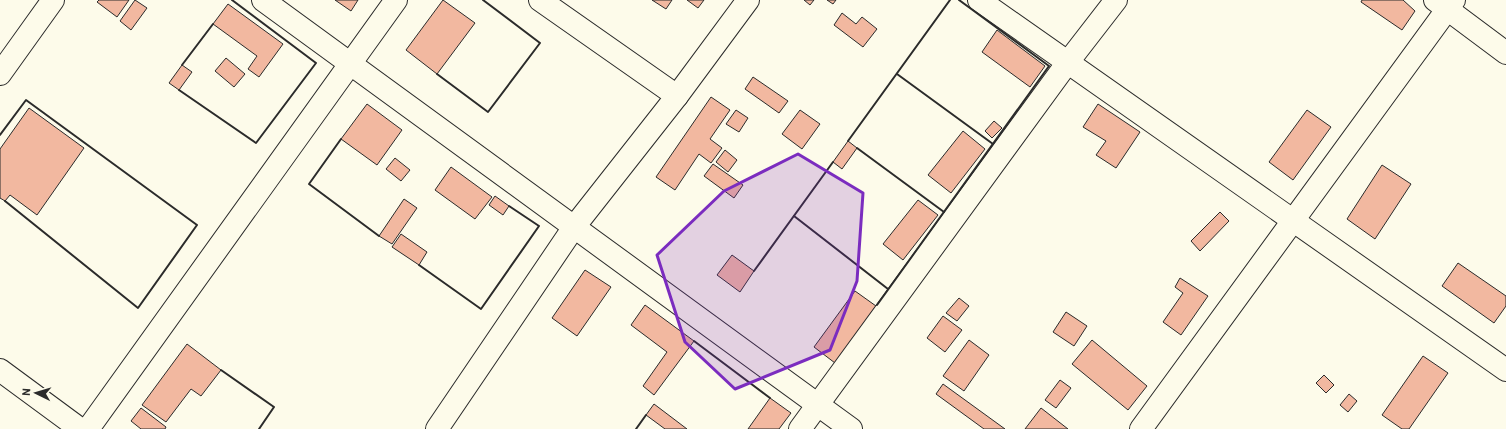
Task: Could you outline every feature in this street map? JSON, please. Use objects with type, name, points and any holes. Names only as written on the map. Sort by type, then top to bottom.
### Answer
[{"type":"street","points":[[0,74],[53,0]]},
{"type":"street","points":[[263,0],[852,429]]},
{"type":"street","points":[[88,429],[396,0]]},
{"type":"street","points":[[540,0],[677,96]]},
{"type":"street","points":[[437,429],[574,227],[677,96],[748,0]]},
{"type":"street","points":[[979,0],[1506,370]]},
{"type":"street","points":[[800,429],[1068,62],[1116,0]]},
{"type":"street","points":[[1141,429],[1293,221],[1445,3],[1506,53]]},
{"type":"street","points":[[0,370],[80,429]]},
{"type":"highlighted area","points":[[798,154],[863,193],[857,281],[830,350],[735,389],[685,342],[657,255],[724,191]]},
{"type":"building","points":[[99,0],[129,0],[117,17],[97,2]]},
{"type":"building","points":[[135,0],[147,8],[131,30],[120,21]]},
{"type":"building","points":[[335,0],[358,0],[351,11]]},
{"type":"building","points":[[443,0],[475,23],[437,74],[406,50]]},
{"type":"building","points":[[652,0],[672,0],[666,9]]},
{"type":"building","points":[[687,0],[704,0],[698,8]]},
{"type":"building","points":[[804,0],[814,0],[810,5]]},
{"type":"building","points":[[827,0],[836,0],[833,4]]},
{"type":"building","points":[[1362,0],[1403,0],[1415,11],[1402,30],[1361,2]]},
{"type":"building","points":[[228,4],[283,44],[259,77],[248,69],[257,56],[213,24]]},
{"type":"building","points":[[842,13],[856,24],[862,17],[877,29],[863,47],[834,25]]},
{"type":"building","points":[[997,30],[1045,66],[1030,87],[982,52]]},
{"type":"building","points":[[226,58],[245,74],[234,87],[215,71]]},
{"type":"building","points":[[182,65],[192,72],[179,90],[169,83]]},
{"type":"building","points":[[753,77],[788,101],[779,113],[745,89]]},
{"type":"building","points":[[711,97],[730,110],[710,139],[722,148],[711,163],[699,154],[675,190],[656,177]]},
{"type":"building","points":[[367,104],[402,130],[377,165],[341,139]]},
{"type":"building","points":[[1098,104],[1140,132],[1116,168],[1096,155],[1106,141],[1083,127]]},
{"type":"building","points":[[29,108],[84,148],[37,215],[10,195],[5,201],[0,198],[0,149]]},
{"type":"building","points":[[736,110],[748,118],[739,132],[726,124]]},
{"type":"building","points":[[800,110],[820,124],[802,149],[782,134]]},
{"type":"building","points":[[1307,110],[1331,127],[1293,180],[1269,162]]},
{"type":"building","points":[[994,121],[1002,128],[992,138],[985,131]]},
{"type":"building","points":[[963,131],[985,149],[951,193],[928,175]]},
{"type":"building","points":[[848,141],[857,148],[842,169],[833,162]]},
{"type":"building","points":[[725,150],[737,160],[728,172],[716,162]]},
{"type":"building","points":[[395,158],[410,170],[401,181],[386,169]]},
{"type":"building","points":[[713,164],[743,185],[734,198],[704,176]]},
{"type":"building","points":[[1382,165],[1411,184],[1375,239],[1347,219]]},
{"type":"building","points":[[451,167],[492,197],[475,219],[435,190]]},
{"type":"building","points":[[495,196],[509,206],[503,215],[489,205]]},
{"type":"building","points":[[404,199],[417,208],[392,244],[379,236]]},
{"type":"building","points":[[918,200],[938,215],[903,260],[883,244]]},
{"type":"building","points":[[1220,212],[1229,221],[1200,251],[1191,241]]},
{"type":"building","points":[[401,234],[427,252],[419,265],[392,247]]},
{"type":"building","points":[[732,255],[754,271],[740,292],[717,275]]},
{"type":"building","points":[[1458,263],[1506,296],[1506,306],[1494,323],[1442,286]]},
{"type":"building","points":[[585,270],[611,287],[577,336],[552,318]]},
{"type":"building","points":[[1180,278],[1208,296],[1181,335],[1163,322],[1183,293],[1175,287]]},
{"type":"building","points":[[855,291],[876,306],[835,363],[814,347]]},
{"type":"building","points":[[959,298],[969,306],[957,321],[946,313]]},
{"type":"building","points":[[645,305],[694,341],[654,395],[643,386],[667,352],[631,325]]},
{"type":"building","points":[[1066,312],[1087,326],[1074,346],[1053,332]]},
{"type":"building","points":[[943,316],[962,330],[945,352],[927,338]]},
{"type":"building","points":[[969,340],[989,355],[964,391],[943,376]]},
{"type":"building","points":[[1092,340],[1147,386],[1128,410],[1072,364]]},
{"type":"building","points":[[187,344],[221,370],[201,396],[191,389],[166,422],[142,405]]},
{"type":"building","points":[[1423,356],[1448,373],[1409,429],[1402,429],[1382,415]]},
{"type":"building","points":[[1324,375],[1334,385],[1326,393],[1316,383]]},
{"type":"building","points":[[1060,380],[1071,388],[1056,408],[1045,400]]},
{"type":"building","points":[[943,384],[1005,429],[984,429],[936,394]]},
{"type":"building","points":[[1349,394],[1357,401],[1348,412],[1340,405]]},
{"type":"building","points":[[770,398],[791,413],[779,429],[748,429]]},
{"type":"building","points":[[654,404],[687,429],[665,429],[646,415]]},
{"type":"building","points":[[141,408],[166,427],[165,429],[141,429],[131,421]]},
{"type":"building","points":[[1041,408],[1068,429],[1025,429]]},
{"type":"wall","points":[[179,90],[256,143],[316,63],[232,0]]},
{"type":"wall","points":[[437,74],[488,112],[540,43],[483,0]]},
{"type":"wall","points":[[848,141],[950,0]]},
{"type":"wall","points":[[877,305],[1049,66],[959,0]]},
{"type":"wall","points":[[182,65],[213,24]]},
{"type":"wall","points":[[897,74],[993,144]]},
{"type":"wall","points":[[0,135],[26,100],[197,225],[138,308],[5,201]]},
{"type":"wall","points":[[341,139],[309,184],[379,236]]},
{"type":"wall","points":[[857,148],[944,212]]},
{"type":"wall","points":[[754,271],[833,162]]},
{"type":"wall","points":[[419,265],[481,309],[539,226],[509,206]]},
{"type":"wall","points":[[794,216],[888,289]]},
{"type":"wall","points":[[694,341],[770,398]]},
{"type":"wall","points":[[221,370],[274,407],[259,429]]},
{"type":"wall","points":[[636,429],[646,415]]}]
